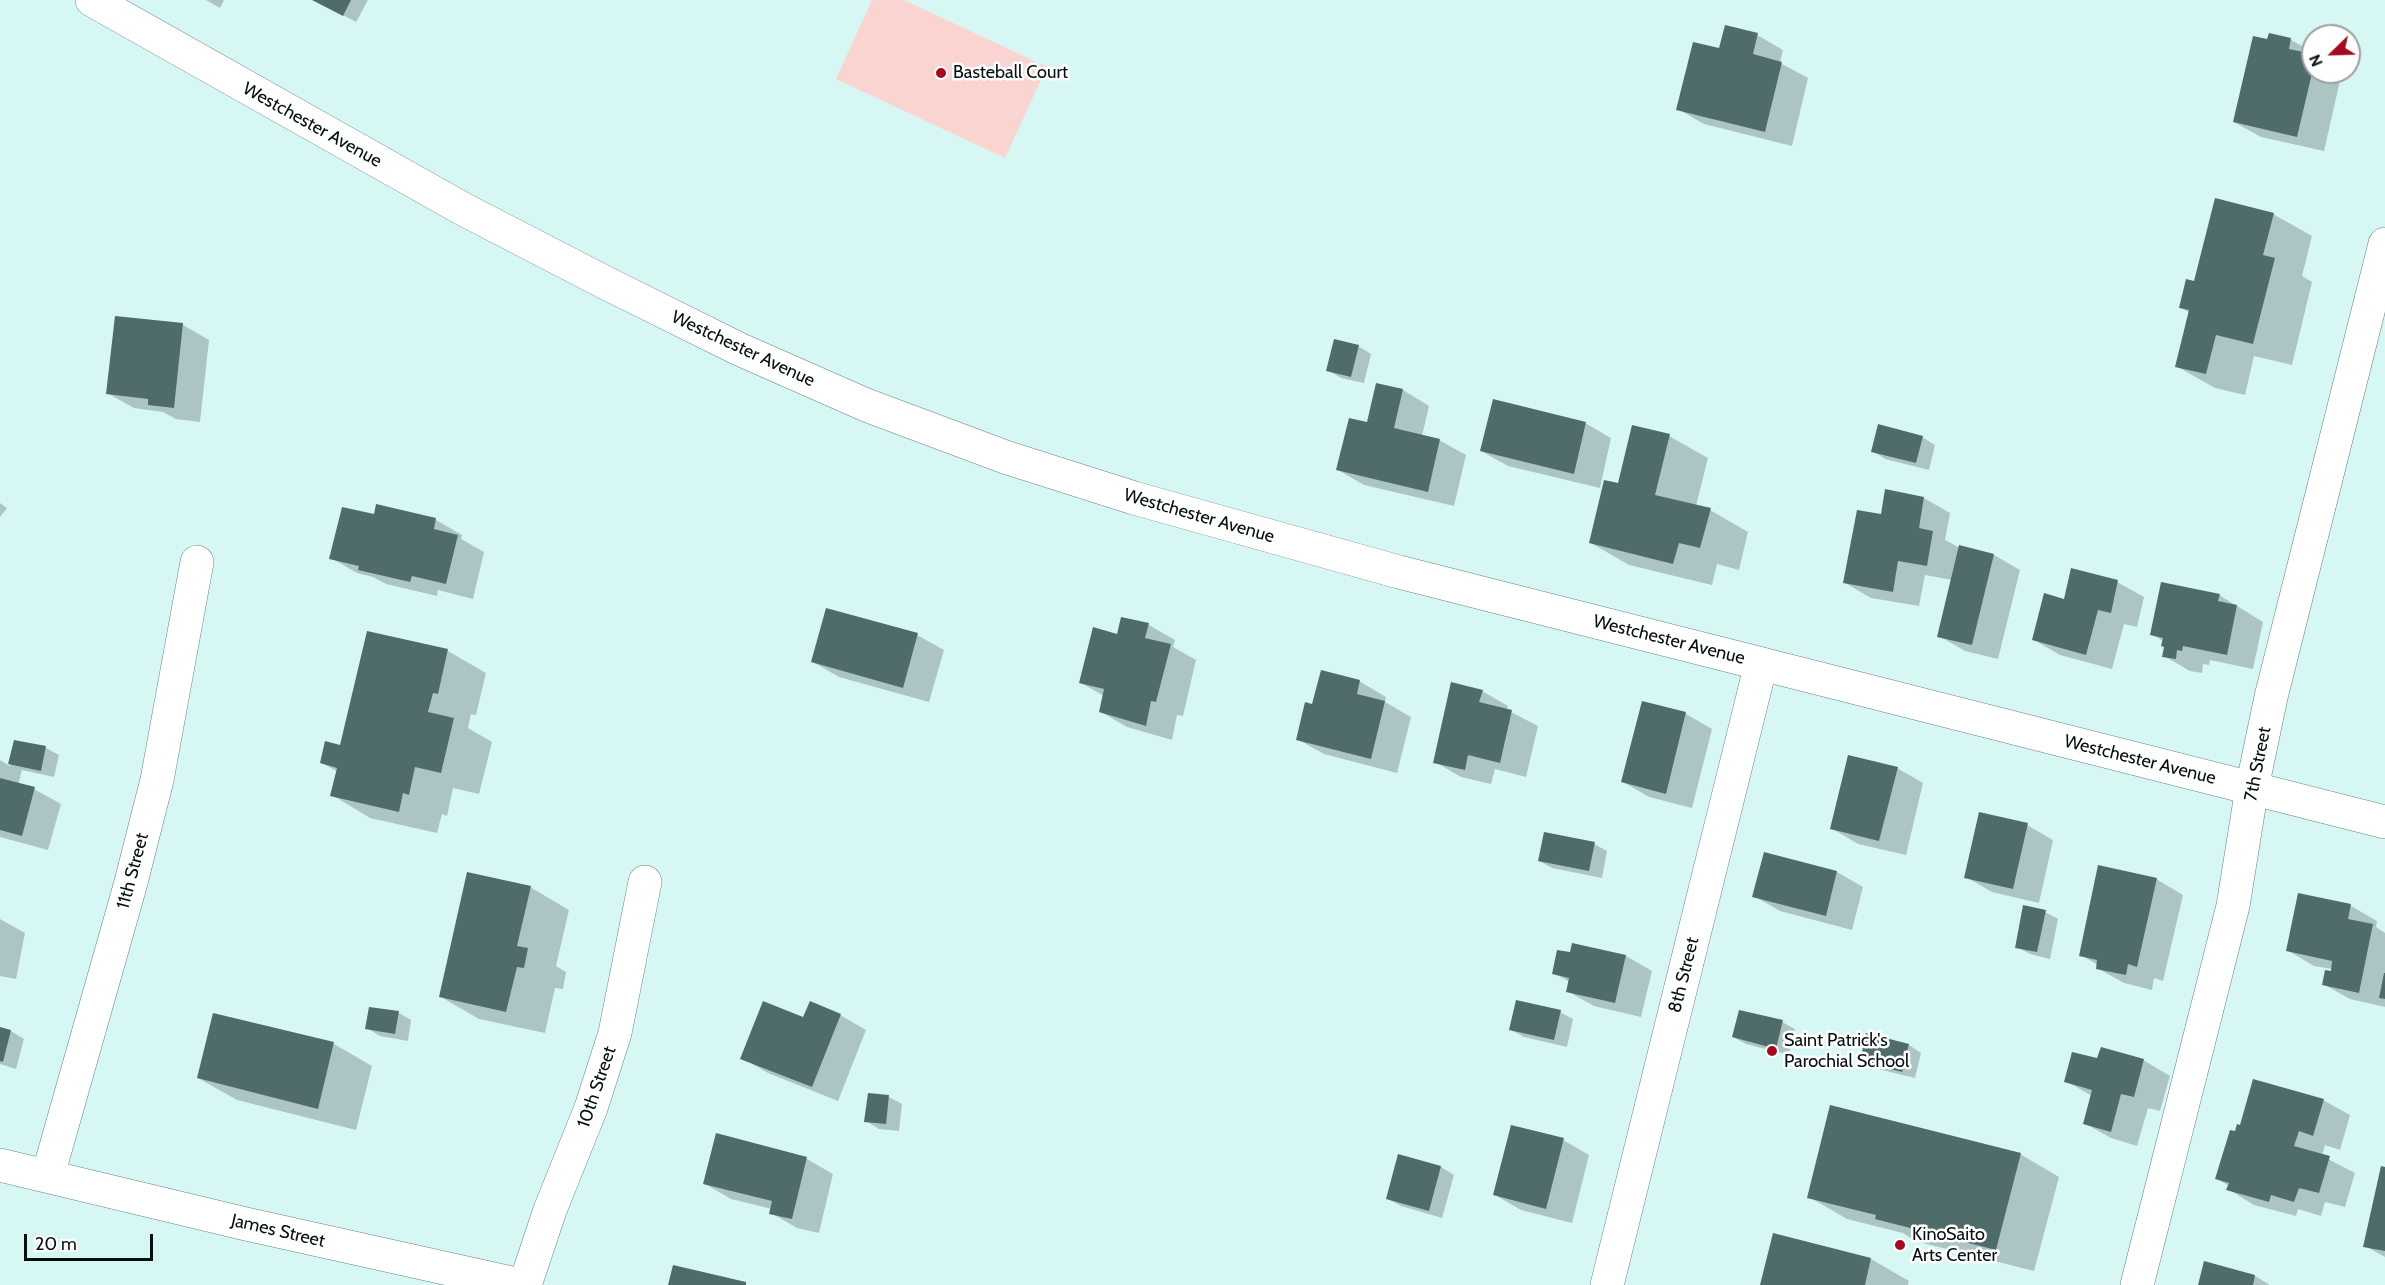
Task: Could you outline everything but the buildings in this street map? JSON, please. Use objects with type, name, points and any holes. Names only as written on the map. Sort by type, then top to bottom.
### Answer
[{"type":"street","name":"Westchester Avenue","points":[[92,0],[484,220],[739,349],[866,405],[1005,457],[1156,505],[1399,572],[2385,822]]},
{"type":"street","name":"7th Street","points":[[2137,1285],[2233,906],[2252,788],[2271,697],[2385,244]]},
{"type":"street","name":"11th Street","points":[[48,1175],[130,886],[157,780],[197,562]]},
{"type":"street","name":"8th Street","points":[[1607,1285],[1761,664]]},
{"type":"street","name":"10th Street","points":[[523,1285],[591,1108],[615,1033],[645,882]]},
{"type":"street","name":"James Street","points":[[0,1165],[246,1224],[523,1285]]},
{"type":"shaded area","name":"Basteball Court","points":[[872,0],[904,0],[1047,67],[1005,158],[836,79]]},
{"type":"place","name":"Basteball Court","points":[[941,73]]},
{"type":"place","name":"Saint Patrick's Parochial School","points":[[1772,1051]]},
{"type":"place","name":"KinoSaito Arts Center","points":[[1900,1245]]}]
